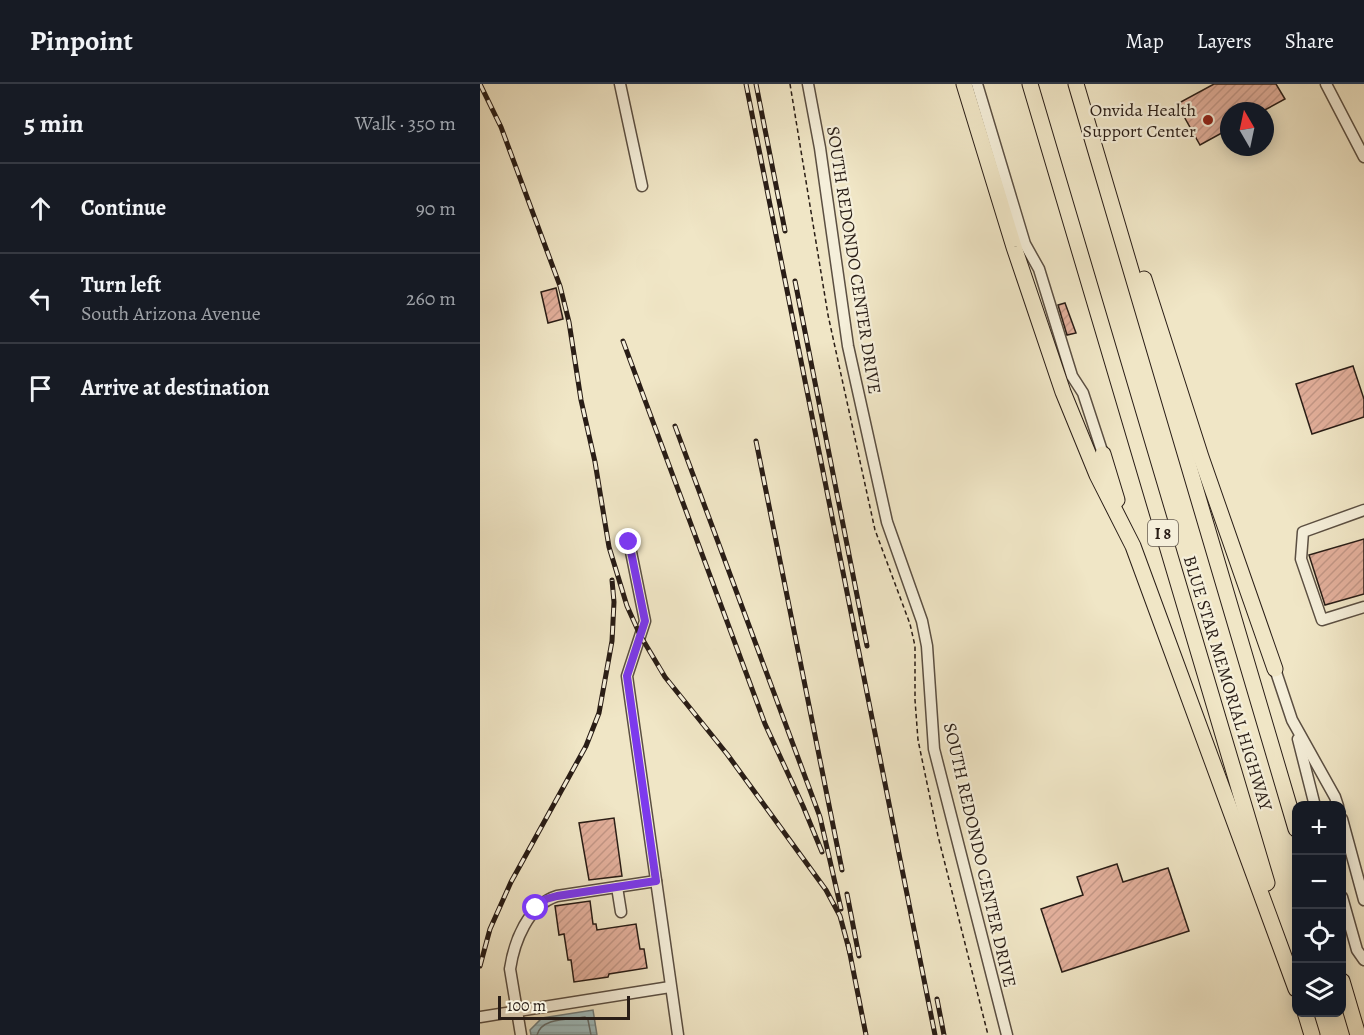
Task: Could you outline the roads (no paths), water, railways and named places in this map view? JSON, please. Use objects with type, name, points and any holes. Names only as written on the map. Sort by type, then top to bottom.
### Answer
[{"type":"highway","points":[[964,84],[1014,247],[1063,392],[1097,475],[1132,546]]},
{"type":"highway","name":"BLUE STAR MEMORIAL HIGHWAY","points":[[1030,84],[1292,968]]},
{"type":"highway","name":"I 8","points":[[1076,84],[1292,815]]},
{"type":"highway","points":[[1100,165],[1130,235],[1201,457],[1275,669]]},
{"type":"highway","points":[[1102,454],[1132,546],[1292,978]]},
{"type":"highway","points":[[1346,997],[1358,1035]]},
{"type":"highway","points":[[1307,1017],[1312,1035]]},
{"type":"street","points":[[620,84],[642,186]]},
{"type":"street","name":"SOUTH REDONDO CENTER DRIVE","points":[[808,84],[820,148],[848,345],[887,522],[922,621],[927,646],[934,749],[1007,1035]]},
{"type":"street","points":[[977,84],[1025,244],[1039,269],[1072,376],[1083,393],[1102,454]]},
{"type":"street","points":[[1326,84],[1364,157]]},
{"type":"street","points":[[1364,510],[1303,532],[1300,559],[1322,620],[1364,608]]},
{"type":"street","points":[[629,542],[645,621],[627,676],[678,1035]]},
{"type":"street","points":[[1275,669],[1292,720],[1314,801]]},
{"type":"street","points":[[1292,720],[1336,801]]},
{"type":"street","points":[[1346,837],[1364,900]]},
{"type":"street","points":[[521,1035],[510,969],[528,917],[546,899],[656,881]]},
{"type":"street","points":[[617,887],[621,912]]},
{"type":"street","points":[[1345,909],[1357,950],[1364,960]]},
{"type":"street","points":[[480,1017],[670,987]]},
{"type":"water","points":[[593,1010],[597,1035],[531,1035],[530,1030],[542,1018]]},
{"type":"railway","points":[[480,84],[501,127],[560,286],[569,322],[581,400],[595,462],[609,547],[627,606],[640,635],[665,677],[727,754],[826,890],[840,916],[850,953]]},
{"type":"railway","points":[[746,84],[935,1035]]},
{"type":"railway","points":[[756,84],[785,231]]},
{"type":"railway","points":[[795,281],[867,646]]},
{"type":"railway","points":[[623,341],[765,724],[822,852]]},
{"type":"railway","points":[[675,426],[820,817],[841,909]]},
{"type":"railway","points":[[756,441],[842,870]]},
{"type":"railway","points":[[480,966],[490,929],[511,882],[586,746],[599,713],[612,641],[614,602],[612,580]]},
{"type":"railway","points":[[847,894],[859,956]]},
{"type":"railway","points":[[848,944],[866,1035]]},
{"type":"railway","points":[[937,999],[944,1035]]},
{"type":"place","name":"Onvida Health Support Center","points":[[1208,120]]}]
